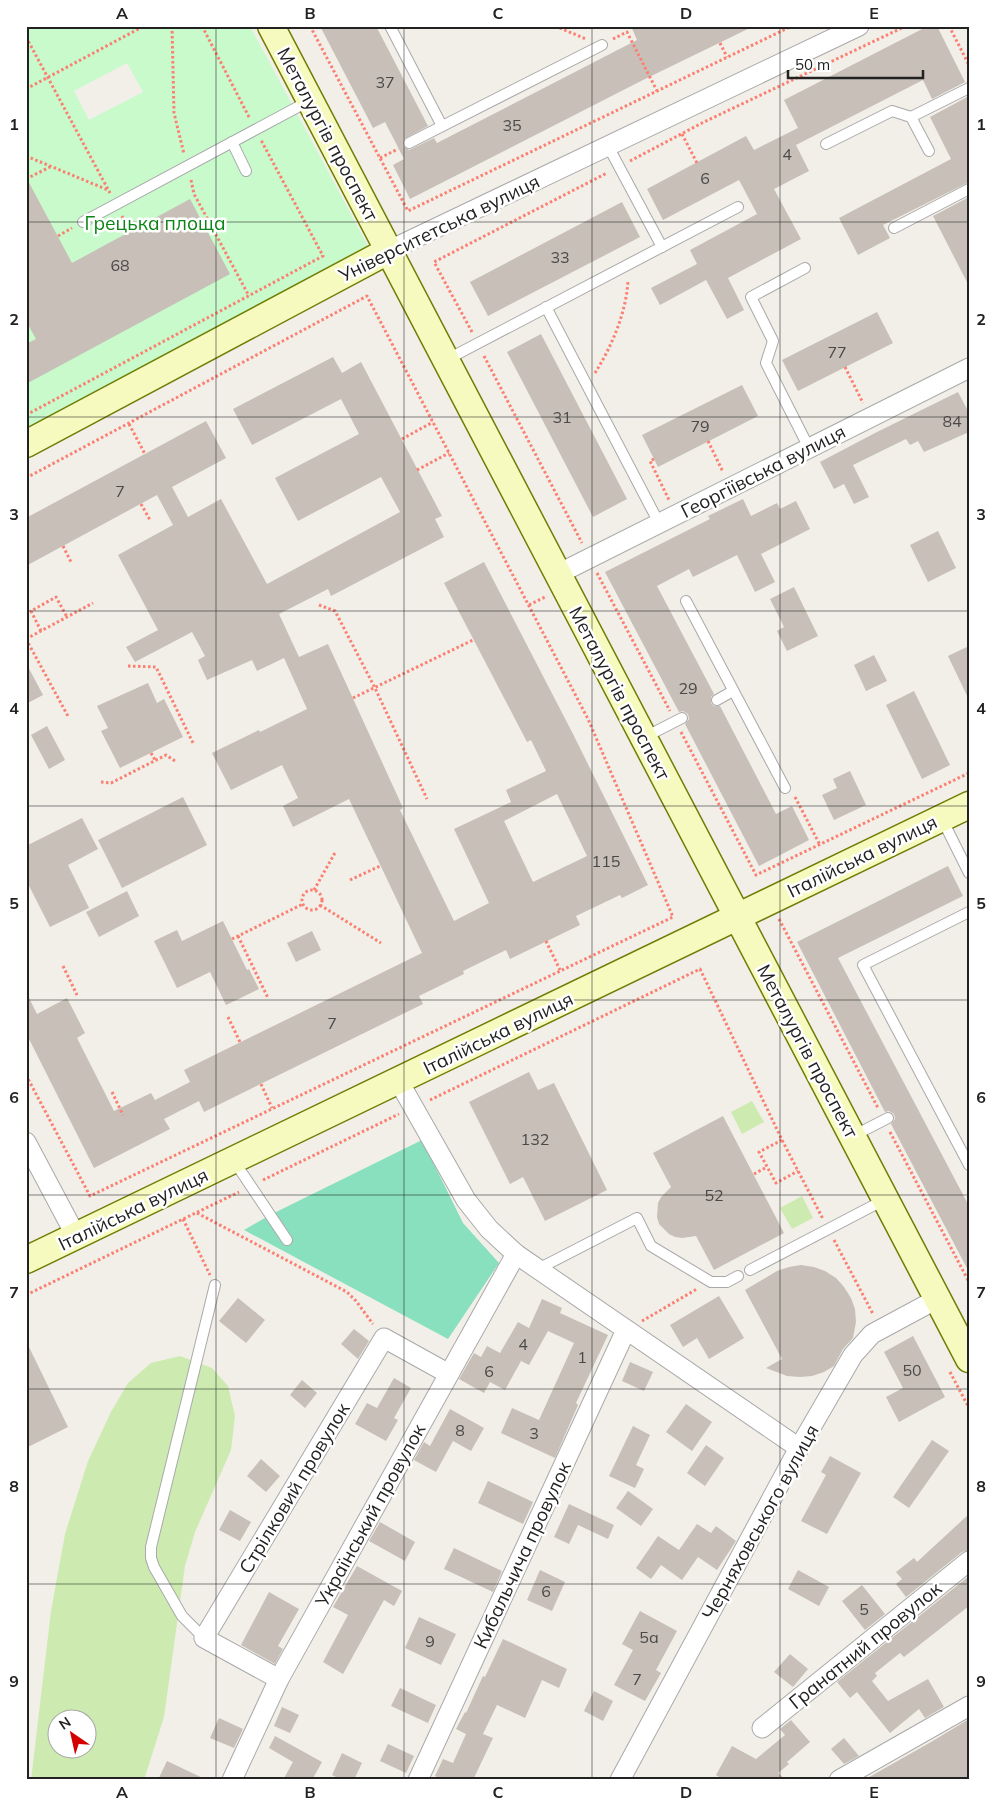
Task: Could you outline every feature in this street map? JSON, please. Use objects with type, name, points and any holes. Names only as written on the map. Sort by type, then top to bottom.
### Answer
[{"type":"street","name":"Металургів проспект","points":[[271,26],[968,1355]]},
{"type":"street","name":"Університетська вулиця","points":[[26,444],[388,251],[859,26]]},
{"type":"street","name":"Георгіївська вулиця","points":[[558,574],[969,368]]},
{"type":"street","name":"Італійська вулиця","points":[[26,1260],[969,805]]},
{"type":"street","points":[[398,1080],[466,1200],[489,1229],[516,1254],[799,1448]]},
{"type":"street","points":[[27,1143],[76,1236]]},
{"type":"street","name":"Український провулок","points":[[232,1780],[279,1679],[516,1254]]},
{"type":"street","name":"Черняховського вулиця","points":[[620,1780],[799,1448],[853,1355],[865,1340],[881,1329],[938,1299]]},
{"type":"street","name":"Кибальчича провулок","points":[[418,1780],[626,1330]]},
{"type":"street","points":[[384,1338],[449,1374]]},
{"type":"street","name":"Стрілковий провулок","points":[[204,1638],[384,1338]]},
{"type":"street","name":"Гранатний провулок","points":[[762,1728],[969,1561]]},
{"type":"street","points":[[204,1638],[279,1679]]},
{"type":"street","points":[[839,1780],[969,1706]]},
{"type":"lane","points":[[390,26],[442,126]]},
{"type":"lane","points":[[409,143],[602,45]]},
{"type":"lane","points":[[911,117],[969,88]]},
{"type":"lane","points":[[83,222],[310,101]]},
{"type":"lane","points":[[826,144],[892,110],[911,117],[929,152]]},
{"type":"lane","points":[[232,142],[246,171]]},
{"type":"lane","points":[[608,146],[662,247]]},
{"type":"lane","points":[[894,228],[969,189]]},
{"type":"lane","points":[[446,360],[738,207]]},
{"type":"lane","points":[[805,268],[751,297],[773,341],[766,363],[809,448]]},
{"type":"lane","points":[[546,307],[659,523]]},
{"type":"lane","points":[[686,601],[788,789]]},
{"type":"lane","points":[[717,700],[734,691]]},
{"type":"lane","points":[[644,738],[682,718]]},
{"type":"lane","points":[[941,818],[969,873]]},
{"type":"lane","points":[[969,912],[863,965],[969,1165]]},
{"type":"lane","points":[[852,1136],[886,1119]]},
{"type":"lane","points":[[233,1160],[288,1240]]},
{"type":"lane","points":[[750,1270],[885,1199]]},
{"type":"lane","points":[[538,1269],[637,1218],[651,1246],[710,1282],[727,1282],[738,1276]]},
{"type":"lane","points":[[204,1638],[182,1616],[154,1567],[150,1547],[214,1285]]},
{"type":"path","points":[[26,89],[144,26]]},
{"type":"path","points":[[172,26],[174,113],[194,194],[249,296]]},
{"type":"path","points":[[310,26],[408,211],[792,26]]},
{"type":"path","points":[[555,26],[602,45]]},
{"type":"path","points":[[434,262],[682,134],[906,26]]},
{"type":"path","points":[[949,26],[969,65]]},
{"type":"path","points":[[627,32],[657,91]]},
{"type":"path","points":[[26,38],[130,232]]},
{"type":"path","points":[[720,43],[727,57]]},
{"type":"path","points":[[682,134],[697,162]]},
{"type":"path","points":[[380,158],[399,148]]},
{"type":"path","points":[[26,156],[108,190]]},
{"type":"path","points":[[26,180],[51,166]]},
{"type":"path","points":[[26,415],[323,256]]},
{"type":"path","points":[[587,386],[602,363],[622,315],[627,292],[629,264]]},
{"type":"path","points":[[26,478],[367,296],[588,719],[673,917],[90,1196],[26,1075]]},
{"type":"path","points":[[845,367],[864,405]]},
{"type":"path","points":[[402,439],[433,422]]},
{"type":"path","points":[[128,424],[145,454]]},
{"type":"path","points":[[708,441],[725,475]]},
{"type":"path","points":[[417,470],[449,453]]},
{"type":"path","points":[[654,459],[650,461],[670,503]]},
{"type":"path","points":[[141,504],[150,520]]},
{"type":"path","points":[[63,546],[72,562]]},
{"type":"path","points":[[42,631],[31,611],[56,597],[67,617]]},
{"type":"path","points":[[69,718],[26,639],[93,603]]},
{"type":"path","points":[[320,605],[335,611],[375,688],[426,799]]},
{"type":"path","points":[[353,698],[473,640]]},
{"type":"path","points":[[128,666],[156,667],[193,743]]},
{"type":"path","points":[[151,753],[155,760]]},
{"type":"path","points":[[101,782],[111,783],[166,755],[176,761]]},
{"type":"path","points":[[756,875],[969,773]]},
{"type":"path","points":[[788,789],[820,845]]},
{"type":"path","points":[[314,890],[336,851]]},
{"type":"path","points":[[350,880],[380,866]]},
{"type":"path","points":[[303,904],[303,895],[308,891],[314,890]]},
{"type":"path","points":[[314,890],[321,896],[320,905]]},
{"type":"path","points":[[303,904],[311,910],[320,905]]},
{"type":"path","points":[[232,939],[303,904]]},
{"type":"path","points":[[320,905],[380,943]]},
{"type":"path","points":[[776,913],[886,1119],[969,1282]]},
{"type":"path","points":[[238,936],[268,998]]},
{"type":"path","points":[[546,941],[560,970]]},
{"type":"path","points":[[63,966],[78,995]]},
{"type":"path","points":[[26,1295],[700,969],[782,1140],[881,1329]]},
{"type":"path","points":[[228,1017],[240,1042]]},
{"type":"path","points":[[261,1084],[272,1108]]},
{"type":"path","points":[[112,1092],[123,1114]]},
{"type":"path","points":[[782,1140],[759,1152],[776,1183],[798,1171]]},
{"type":"path","points":[[754,1174],[767,1167]]},
{"type":"path","points":[[196,1212],[347,1292],[384,1338]]},
{"type":"path","points":[[183,1219],[214,1285]]},
{"type":"path","points":[[626,1330],[710,1282]]},
{"type":"green space","name":"Грецька площа","points":[[26,26],[250,26],[368,246],[26,429]],"holes":[[[127,63],[143,92],[89,120],[74,91]]]},
{"type":"green space","points":[[752,1101],[764,1122],[742,1134],[731,1112]]},
{"type":"green space","points":[[422,1140],[463,1223],[499,1263],[448,1339],[244,1230],[270,1215]]},
{"type":"green space","points":[[802,1196],[813,1218],[792,1229],[780,1208]]},
{"type":"green space","points":[[180,1356],[212,1368],[228,1386],[235,1416],[231,1450],[195,1532],[185,1566],[164,1717],[144,1780],[31,1780],[51,1611],[65,1534],[88,1461],[111,1412],[128,1383],[151,1363]]},
{"type":"building","points":[[320,26],[376,26],[428,126],[404,139],[403,146],[409,150],[434,138],[437,143],[637,40],[631,26],[754,26],[643,80],[410,199],[393,165],[404,159],[385,122],[373,128]]},
{"type":"building","points":[[928,26],[937,26],[965,82],[932,99],[923,80],[796,145],[809,171],[774,189],[801,239],[728,278],[744,310],[727,319],[706,280],[660,305],[651,288],[697,264],[690,250],[757,214],[739,180],[663,220],[647,189],[746,136],[754,150],[798,128],[784,100]]},
{"type":"building","points":[[969,96],[969,182],[883,225],[890,238],[858,255],[839,218],[951,159],[930,117]]},
{"type":"building","points":[[26,177],[72,263],[190,199],[230,274],[26,384],[26,344],[36,339],[26,321]]},
{"type":"building","points":[[969,197],[969,286],[933,216]]},
{"type":"building","points":[[622,202],[640,237],[488,316],[470,282]]},
{"type":"building","points":[[877,312],[893,343],[798,391],[782,360]]},
{"type":"building","points":[[541,334],[627,499],[593,517],[507,352]]},
{"type":"building","points":[[333,357],[342,373],[361,362],[442,516],[435,519],[444,537],[331,596],[328,589],[279,614],[299,657],[328,644],[403,808],[400,810],[454,921],[489,903],[454,829],[511,802],[506,790],[546,771],[531,740],[527,742],[444,583],[484,562],[648,885],[622,898],[620,895],[576,916],[580,925],[510,959],[506,950],[463,971],[464,974],[419,996],[423,1004],[204,1112],[199,1101],[164,1119],[170,1129],[94,1168],[26,1033],[26,992],[37,1014],[67,998],[85,1033],[77,1038],[114,1111],[151,1093],[155,1100],[190,1082],[184,1070],[422,953],[349,799],[293,827],[283,806],[298,798],[282,765],[231,790],[212,753],[307,709],[284,658],[257,671],[252,660],[207,680],[198,660],[205,656],[192,632],[135,662],[126,647],[158,630],[118,555],[173,525],[157,495],[26,566],[26,518],[206,421],[226,458],[172,487],[188,517],[221,499],[267,584],[400,512],[381,477],[298,521],[275,478],[359,434],[341,399],[252,445],[233,409]],"holes":[[[557,794],[587,856],[533,882],[504,821]]]},
{"type":"building","points":[[742,385],[758,416],[658,467],[642,435]]},
{"type":"building","points":[[958,392],[969,413],[969,432],[924,452],[918,441],[910,445],[906,439],[853,465],[869,497],[854,504],[844,484],[834,489],[820,462]]},
{"type":"building","points":[[743,499],[751,516],[777,503],[780,509],[796,501],[810,529],[761,554],[775,582],[755,592],[737,555],[693,577],[689,569],[657,586],[714,694],[711,697],[711,703],[714,706],[720,706],[776,814],[792,806],[809,840],[759,866],[685,724],[689,719],[688,714],[683,711],[679,712],[605,572],[710,519],[708,516]]},
{"type":"building","points":[[938,531],[956,568],[928,582],[910,545]]},
{"type":"building","points":[[794,587],[818,636],[787,651],[777,631],[784,627],[770,599]]},
{"type":"building","points":[[969,646],[969,700],[948,656]]},
{"type":"building","points":[[874,655],[887,681],[866,691],[854,665]]},
{"type":"building","points":[[26,663],[43,695],[26,704]]},
{"type":"building","points":[[148,683],[157,703],[164,699],[183,737],[120,768],[101,731],[108,728],[97,706]]},
{"type":"building","points":[[914,691],[950,765],[922,779],[886,705]]},
{"type":"building","points":[[47,726],[65,760],[49,769],[31,735]]},
{"type":"building","points":[[850,771],[866,805],[834,820],[822,795],[837,788],[833,779]]},
{"type":"building","points":[[183,797],[207,845],[122,888],[98,840]]},
{"type":"building","points":[[82,818],[98,849],[68,865],[89,908],[50,927],[26,880],[26,846]]},
{"type":"building","points":[[948,866],[963,896],[838,958],[969,1206],[969,1272],[891,1124],[895,1119],[894,1114],[889,1111],[885,1112],[797,942]]},
{"type":"building","points":[[127,891],[139,916],[99,937],[86,912]]},
{"type":"building","points":[[223,921],[247,970],[249,969],[259,989],[226,1005],[210,972],[177,988],[154,941],[177,930],[182,941]]},
{"type":"building","points":[[312,931],[321,950],[296,962],[287,943]]},
{"type":"building","points":[[529,1072],[538,1090],[554,1083],[607,1190],[545,1221],[523,1177],[510,1184],[469,1102]]},
{"type":"building","points":[[723,1116],[784,1233],[714,1270],[696,1236],[675,1237],[659,1224],[657,1217],[658,1203],[671,1187],[653,1153]]},
{"type":"building","points":[[801,1265],[825,1271],[836,1278],[851,1298],[855,1309],[856,1322],[853,1338],[843,1349],[834,1366],[812,1376],[800,1377],[787,1376],[766,1368],[782,1359],[745,1290],[777,1271]]},
{"type":"building","points":[[719,1296],[744,1338],[709,1359],[697,1338],[683,1347],[670,1325]]},
{"type":"building","points":[[238,1298],[265,1320],[246,1343],[219,1321]]},
{"type":"building","points":[[542,1299],[562,1308],[560,1313],[608,1335],[576,1403],[578,1405],[555,1458],[501,1433],[512,1408],[539,1420],[574,1343],[548,1331],[529,1365],[521,1361],[505,1390],[490,1382],[484,1393],[459,1379],[474,1353],[481,1357],[487,1346],[500,1353],[518,1322],[529,1328]]},
{"type":"building","points":[[354,1329],[369,1341],[358,1359],[341,1344]]},
{"type":"building","points":[[913,1336],[945,1397],[899,1422],[886,1397],[903,1388],[884,1352]]},
{"type":"building","points":[[26,1341],[68,1427],[26,1448]]},
{"type":"building","points":[[630,1362],[653,1372],[644,1391],[622,1381]]},
{"type":"building","points":[[394,1378],[411,1388],[394,1418],[398,1420],[386,1441],[355,1424],[367,1403],[377,1408]]},
{"type":"building","points":[[302,1380],[317,1393],[305,1408],[290,1395]]},
{"type":"building","points":[[686,1404],[712,1422],[692,1451],[666,1432]]},
{"type":"building","points":[[450,1409],[484,1428],[471,1451],[453,1441],[436,1472],[414,1460],[424,1442],[430,1446]]},
{"type":"building","points":[[633,1426],[650,1435],[636,1465],[644,1469],[635,1488],[609,1476]]},
{"type":"building","points":[[932,1440],[949,1451],[909,1508],[893,1497]]},
{"type":"building","points":[[706,1445],[724,1458],[705,1486],[687,1473]]},
{"type":"building","points":[[830,1456],[861,1473],[827,1534],[801,1521],[826,1475],[821,1472]]},
{"type":"building","points":[[261,1459],[280,1476],[266,1492],[247,1476]]},
{"type":"building","points":[[488,1481],[533,1502],[523,1524],[478,1503]]},
{"type":"building","points":[[628,1491],[653,1509],[641,1526],[616,1508]]},
{"type":"building","points":[[569,1504],[614,1525],[608,1539],[578,1525],[569,1544],[554,1537]]},
{"type":"building","points":[[230,1510],[251,1522],[240,1541],[219,1530]]},
{"type":"building","points":[[969,1514],[969,1550],[962,1552],[906,1597],[896,1584],[902,1579],[896,1572],[914,1558],[917,1562]]},
{"type":"building","points":[[380,1522],[415,1542],[405,1561],[369,1541]]},
{"type":"building","points":[[697,1524],[711,1533],[716,1526],[736,1541],[717,1570],[698,1557],[682,1580],[661,1565],[651,1579],[636,1568],[658,1536],[679,1550]]},
{"type":"building","points":[[454,1548],[502,1571],[493,1592],[444,1569]]},
{"type":"building","points":[[357,1566],[402,1591],[394,1606],[384,1600],[343,1674],[323,1662],[348,1615],[333,1607]]},
{"type":"building","points":[[540,1570],[565,1582],[552,1611],[527,1600]]},
{"type":"building","points":[[798,1570],[829,1587],[819,1606],[788,1589]]},
{"type":"building","points":[[969,1576],[969,1606],[904,1657],[900,1653],[875,1673],[877,1676],[872,1681],[888,1701],[928,1679],[944,1707],[925,1718],[919,1709],[890,1733],[857,1692],[850,1698],[837,1682]]},
{"type":"building","points":[[862,1585],[885,1614],[865,1630],[842,1601]]},
{"type":"building","points":[[269,1592],[299,1609],[278,1646],[283,1649],[275,1664],[241,1645]]},
{"type":"building","points":[[640,1611],[677,1631],[656,1670],[661,1673],[645,1701],[614,1685],[633,1650],[622,1644]]},
{"type":"building","points":[[419,1617],[456,1634],[441,1665],[405,1648]]},
{"type":"building","points":[[503,1639],[567,1669],[559,1688],[542,1680],[525,1718],[497,1705],[483,1734],[493,1738],[473,1780],[444,1780],[435,1776],[443,1759],[453,1763],[466,1734],[456,1729],[466,1713],[483,1676],[485,1677]]},
{"type":"building","points":[[790,1654],[808,1669],[793,1687],[774,1672]]},
{"type":"building","points":[[400,1688],[436,1705],[428,1723],[391,1706]]},
{"type":"building","points":[[594,1691],[613,1701],[603,1721],[584,1711]]},
{"type":"building","points":[[282,1707],[299,1715],[290,1733],[274,1726]]},
{"type":"building","points":[[219,1718],[243,1729],[234,1748],[210,1738]]},
{"type":"building","points":[[969,1719],[969,1780],[864,1780],[931,1742]]},
{"type":"building","points":[[791,1720],[810,1742],[787,1762],[789,1764],[778,1773],[786,1780],[724,1780],[716,1775],[732,1746],[756,1759],[785,1735],[780,1729]]},
{"type":"building","points":[[275,1736],[322,1762],[312,1780],[283,1780],[293,1762],[269,1748]]},
{"type":"building","points":[[844,1738],[859,1756],[844,1764],[831,1749]]},
{"type":"building","points":[[388,1744],[414,1756],[406,1773],[380,1761]]},
{"type":"building","points":[[342,1753],[362,1763],[354,1780],[342,1780],[332,1775]]},
{"type":"building","points":[[167,1761],[207,1780],[158,1780]]}]
